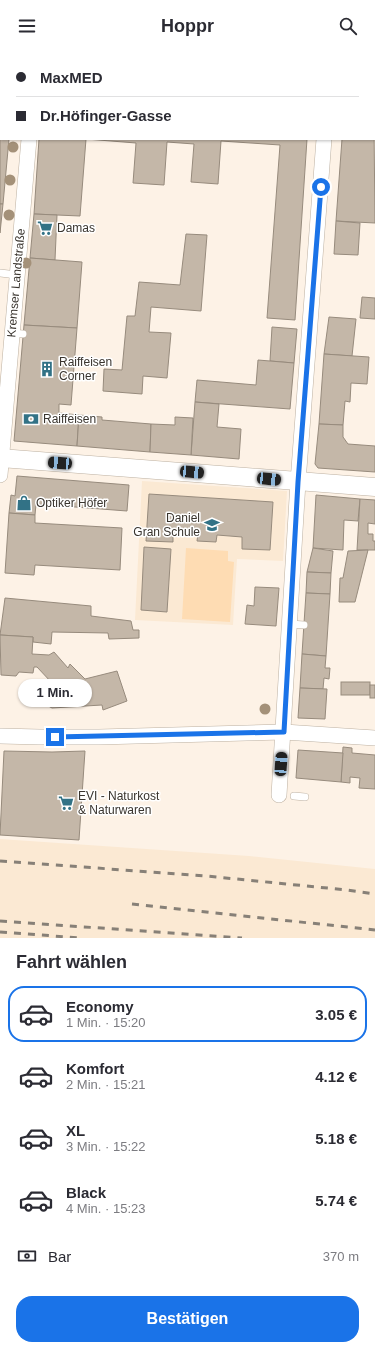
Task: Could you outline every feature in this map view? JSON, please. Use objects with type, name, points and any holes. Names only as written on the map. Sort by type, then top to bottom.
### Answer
[{"type":"street","name":"Kremser Landstraße","points":[[0,464],[18,334],[17,275],[29,140]]},
{"type":"street","points":[[279,795],[284,732],[297,624],[298,482],[324,140]]},
{"type":"street","points":[[0,464],[375,487]]},
{"type":"street","points":[[0,736],[40,738],[284,732],[375,738]]},
{"type":"lane","points":[[0,273],[17,275]]},
{"type":"lane","points":[[294,796],[305,797]]},
{"type":"shaded area","name":"Daniel Gran Schule","points":[[142,481],[287,491],[283,561],[237,559],[233,625],[135,620]]},
{"type":"shaded area","points":[[186,548],[228,551],[228,561],[234,562],[230,622],[182,619]]},
{"type":"shaded area","points":[[0,839],[249,856],[375,869],[375,938],[0,938]]},
{"type":"building","points":[[0,140],[9,140],[3,204],[0,204]]},
{"type":"building","points":[[39,140],[86,140],[80,216],[34,214]]},
{"type":"building","points":[[98,140],[307,140],[295,320],[267,318],[280,145],[221,141],[218,184],[191,182],[194,144],[167,142],[164,185],[133,183],[136,143]]},
{"type":"building","points":[[342,140],[374,140],[375,223],[336,221]]},
{"type":"building","points":[[0,204],[3,204],[0,233]]},
{"type":"building","points":[[34,214],[57,215],[55,260],[30,258]]},
{"type":"building","points":[[336,221],[360,223],[358,255],[334,254]]},
{"type":"building","points":[[186,234],[207,235],[201,311],[151,307],[149,332],[171,333],[167,378],[143,376],[142,394],[103,391],[104,369],[122,370],[127,316],[135,316],[139,282],[180,285]]},
{"type":"building","points":[[30,258],[82,262],[77,328],[24,325]]},
{"type":"building","points":[[362,297],[375,298],[375,319],[360,318]]},
{"type":"building","points":[[329,317],[356,319],[352,356],[324,354]]},
{"type":"building","name":"Raiffeisen Corner","points":[[24,325],[77,328],[71,405],[59,404],[59,413],[79,415],[77,446],[14,441]]},
{"type":"building","points":[[272,327],[297,329],[294,363],[270,361]]},
{"type":"building","points":[[324,354],[369,357],[367,384],[351,383],[350,402],[345,401],[343,425],[319,424]]},
{"type":"building","points":[[258,360],[294,363],[290,409],[195,402],[197,380],[256,385]]},
{"type":"building","points":[[195,402],[219,404],[217,427],[241,429],[239,459],[191,455]]},
{"type":"building","points":[[79,415],[102,417],[102,420],[151,424],[150,452],[77,446]]},
{"type":"building","points":[[175,417],[193,418],[191,455],[150,452],[151,424],[175,425]]},
{"type":"building","points":[[319,424],[343,425],[343,437],[348,444],[375,446],[375,472],[318,468],[315,464]]},
{"type":"building","points":[[17,476],[129,485],[127,511],[36,504],[35,515],[9,513],[11,495],[15,496]]},
{"type":"building","points":[[149,494],[273,502],[270,550],[242,549],[242,537],[217,535],[216,542],[197,541],[198,533],[173,532],[173,542],[146,541]]},
{"type":"building","points":[[316,495],[360,499],[358,521],[344,520],[343,550],[313,548]]},
{"type":"building","points":[[360,499],[375,500],[375,524],[368,523],[368,534],[373,534],[375,550],[357,550]]},
{"type":"building","points":[[9,513],[35,515],[35,523],[122,528],[120,570],[35,565],[34,575],[5,573]]},
{"type":"building","points":[[144,547],[171,549],[167,612],[141,610]]},
{"type":"building","points":[[313,548],[333,551],[331,573],[307,572]]},
{"type":"building","points":[[368,550],[355,602],[339,602],[340,578],[343,578],[348,551]]},
{"type":"building","points":[[307,572],[331,573],[330,594],[306,593]]},
{"type":"building","points":[[255,587],[279,588],[276,626],[245,624],[247,605],[254,606]]},
{"type":"building","points":[[306,593],[330,594],[326,656],[302,654]]},
{"type":"building","points":[[5,598],[91,606],[91,616],[131,621],[133,630],[139,630],[139,638],[109,639],[108,633],[52,632],[51,644],[33,642],[33,637],[0,635]]},
{"type":"building","points":[[0,635],[33,637],[32,654],[49,655],[54,652],[68,668],[70,664],[85,679],[117,671],[127,701],[103,710],[102,705],[52,708],[37,700],[52,683],[37,667],[34,667],[33,673],[19,672],[16,676],[1,675]]},
{"type":"building","points":[[302,654],[326,656],[325,668],[330,668],[329,679],[324,678],[323,689],[300,688]]},
{"type":"building","points":[[341,682],[370,682],[370,695],[341,695]]},
{"type":"building","points":[[370,685],[375,685],[375,698],[370,698]]},
{"type":"building","points":[[300,688],[327,689],[325,719],[298,718]]},
{"type":"building","points":[[343,747],[352,748],[352,753],[375,755],[375,789],[359,788],[360,778],[350,777],[350,783],[341,782]]},
{"type":"building","points":[[298,750],[343,753],[341,782],[296,778]]},
{"type":"building","points":[[4,751],[85,751],[79,840],[0,835]]},
{"type":"railway","points":[[0,861],[206,876],[375,894]]},
{"type":"railway","points":[[132,904],[375,930]]},
{"type":"railway","points":[[0,921],[242,938]]},
{"type":"railway","points":[[0,932],[81,938]]},
{"type":"place","name":"Damas","points":[[45,228]]},
{"type":"place","name":"Raiffeisen Corner","points":[[47,369]]},
{"type":"place","name":"Raiffeisen","points":[[31,419]]},
{"type":"place","name":"Optiker Höfer","points":[[24,503]]},
{"type":"place","name":"Daniel Gran Schule","points":[[212,525]]},
{"type":"place","name":"EVI - Naturkost & Naturwaren","points":[[66,803]]},
{"type":"route","points":[[55,737],[160,736],[284,732],[298,482],[321,187]]}]
